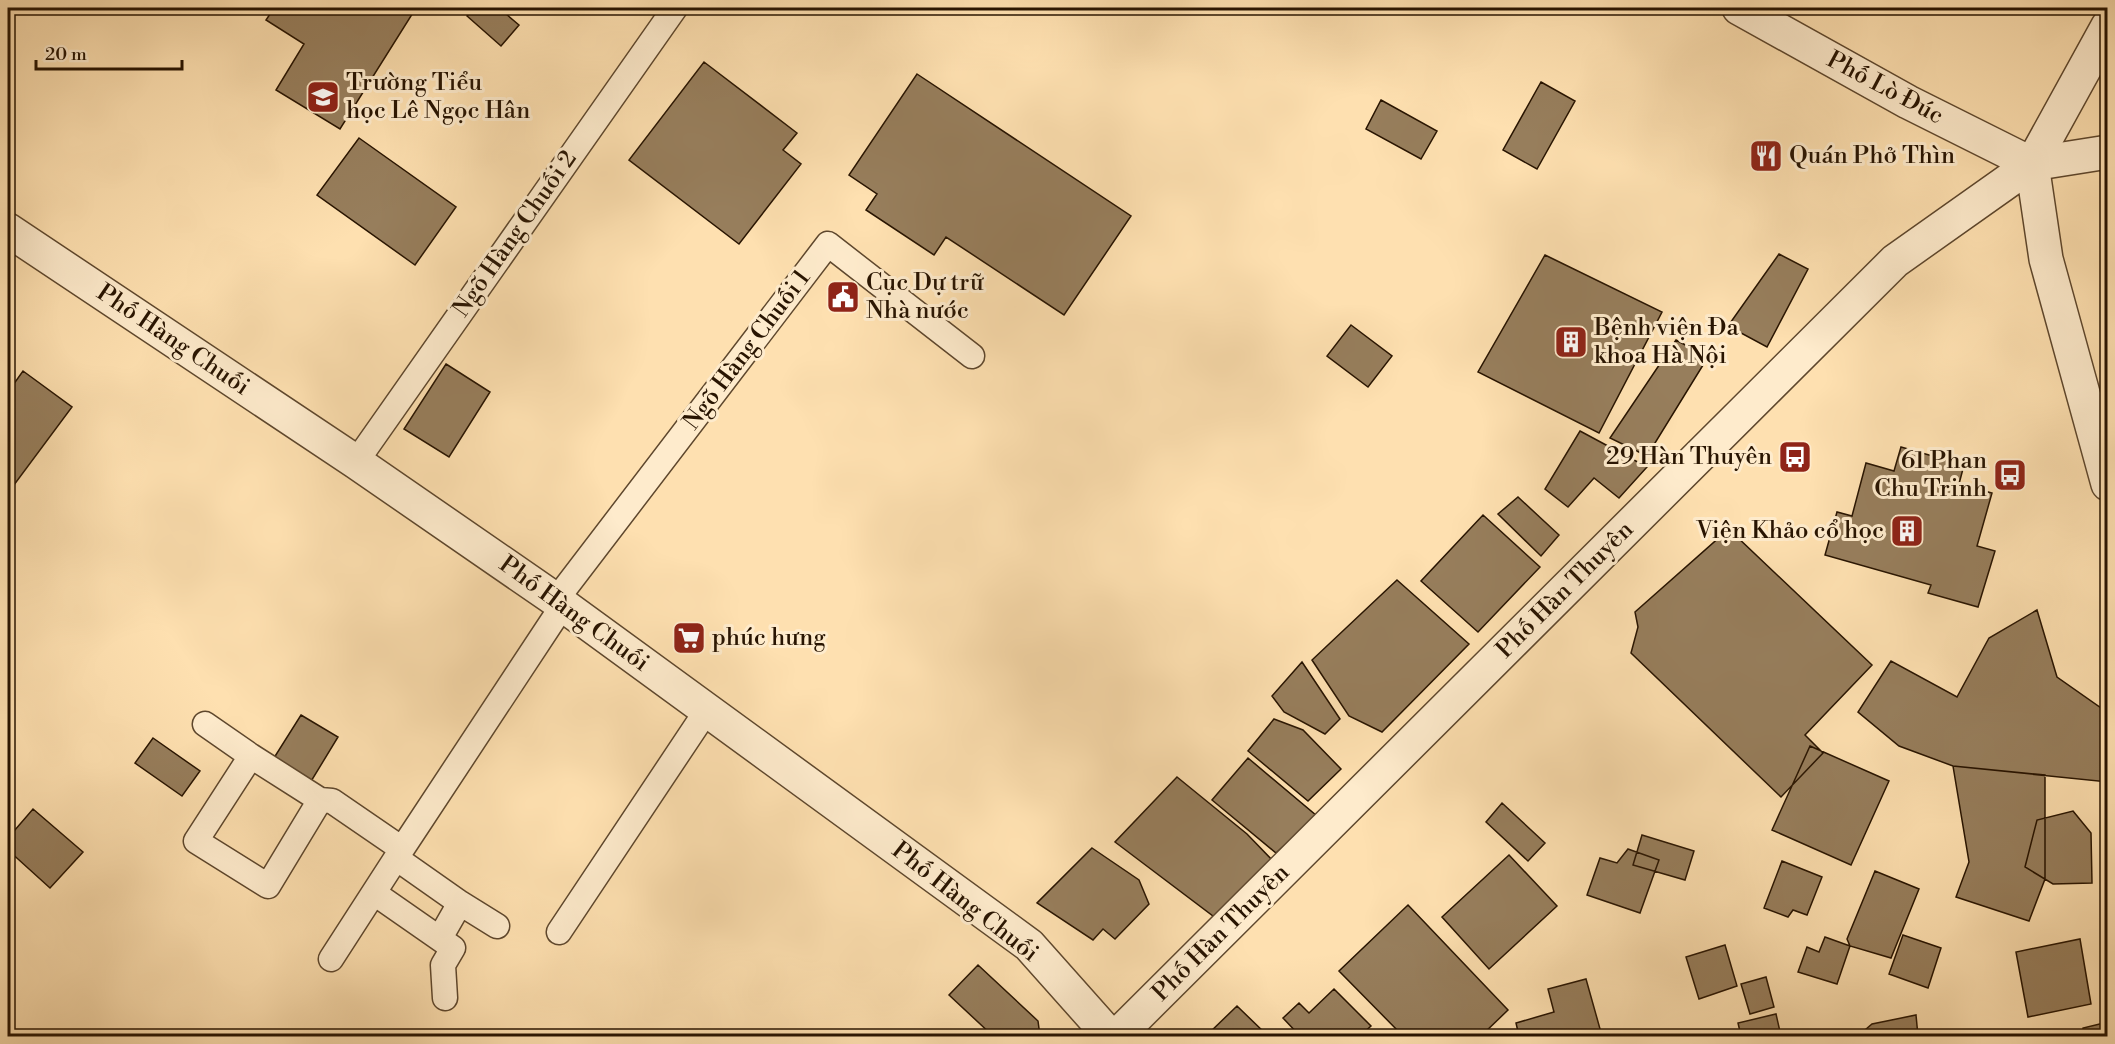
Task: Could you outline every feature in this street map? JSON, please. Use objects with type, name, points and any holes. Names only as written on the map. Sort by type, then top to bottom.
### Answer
[{"type":"street","name":"Phố Lò Đúc","points":[[1739,8],[1908,102],[2032,164]]},
{"type":"street","points":[[2108,26],[2032,164],[2046,259],[2108,484]]},
{"type":"street","points":[[2032,164],[2108,152]]},
{"type":"street","name":"Phố Hàn Thuyên","points":[[1117,1036],[1895,261],[2032,164]]},
{"type":"street","name":"Phố Hàng Chuối","points":[[8,230],[356,462],[559,602],[1029,945],[1110,1036]]},
{"type":"lane","name":"Ngõ Hàng Chuối 2","points":[[356,462],[675,8]]},
{"type":"lane","name":"Ngõ Hàng Chuối 1","points":[[559,602],[828,244],[972,356]]},
{"type":"lane","points":[[331,959],[559,602]]},
{"type":"lane","points":[[560,932],[707,710]]},
{"type":"lane","points":[[205,724],[320,800],[332,801],[460,903],[497,926]]},
{"type":"lane","points":[[251,756],[196,840],[268,886],[320,800]]},
{"type":"lane","points":[[374,893],[453,948],[443,966],[445,998]]},
{"type":"lane","points":[[444,931],[460,903]]},
{"type":"building","points":[[274,8],[416,8],[340,129],[276,90],[304,44],[266,20]]},
{"type":"building","points":[[474,8],[499,8],[519,25],[501,46],[467,16]]},
{"type":"building","points":[[704,62],[797,133],[783,150],[801,164],[739,244],[629,160]]},
{"type":"building","points":[[917,74],[1131,216],[1064,315],[946,237],[934,255],[866,210],[877,194],[849,175]]},
{"type":"building","points":[[1541,82],[1575,101],[1537,169],[1503,150]]},
{"type":"building","points":[[1381,100],[1437,131],[1421,159],[1366,129]]},
{"type":"building","points":[[359,138],[456,207],[415,265],[317,195]]},
{"type":"building","points":[[1779,254],[1808,269],[1767,347],[1728,326]]},
{"type":"building","name":"Bệnh viện Đa khoa Hà Nội","points":[[1545,255],[1662,312],[1599,433],[1478,372]]},
{"type":"building","points":[[1351,325],[1392,356],[1368,387],[1327,356]]},
{"type":"building","points":[[1676,340],[1708,357],[1647,456],[1610,438]]},
{"type":"building","points":[[446,364],[490,392],[449,457],[404,429]]},
{"type":"building","points":[[23,371],[72,407],[8,493],[8,392]]},
{"type":"building","points":[[1580,431],[1647,467],[1619,498],[1594,478],[1568,507],[1545,489]]},
{"type":"building","name":"Viện Khảo cổ học","points":[[1901,447],[1964,465],[1959,484],[1992,493],[1977,546],[1995,551],[1978,607],[1928,593],[1931,585],[1825,555],[1837,512],[1852,516],[1866,463],[1894,471]]},
{"type":"building","points":[[1518,497],[1559,535],[1541,556],[1498,514]]},
{"type":"building","points":[[1483,515],[1540,567],[1478,632],[1421,581]]},
{"type":"building","points":[[1730,528],[1872,665],[1805,735],[1823,753],[1781,797],[1631,653],[1638,627],[1635,612]]},
{"type":"building","points":[[1397,580],[1469,644],[1382,732],[1349,716],[1312,660]]},
{"type":"building","points":[[2037,610],[2057,677],[2101,708],[2108,730],[2108,782],[1953,766],[1899,746],[1858,712],[1891,661],[1957,697],[1989,638]]},
{"type":"building","points":[[1302,662],[1340,719],[1325,734],[1284,712],[1272,696]]},
{"type":"building","points":[[301,715],[338,737],[310,783],[272,761]]},
{"type":"building","points":[[1274,719],[1303,730],[1341,769],[1308,801],[1248,751]]},
{"type":"building","points":[[153,738],[200,771],[182,796],[135,763]]},
{"type":"building","points":[[1810,746],[1889,781],[1851,865],[1772,830]]},
{"type":"building","points":[[1248,758],[1317,816],[1276,853],[1212,800]]},
{"type":"building","points":[[1953,766],[2045,775],[2045,879],[2029,921],[1956,897],[1969,862]]},
{"type":"building","points":[[1177,777],[1247,834],[1274,862],[1217,919],[1115,842]]},
{"type":"building","points":[[1502,803],[1545,843],[1528,861],[1486,822]]},
{"type":"building","points":[[33,809],[83,852],[50,888],[8,850],[8,838]]},
{"type":"building","points":[[2073,811],[2091,833],[2092,883],[2053,884],[2025,867],[2037,820]]},
{"type":"building","points":[[1642,835],[1694,851],[1685,880],[1633,865]]},
{"type":"building","points":[[1092,848],[1139,880],[1149,904],[1115,939],[1103,929],[1093,940],[1037,903]]},
{"type":"building","points":[[1628,849],[1659,860],[1640,913],[1587,895],[1600,858],[1617,863]]},
{"type":"building","points":[[1509,855],[1557,906],[1489,969],[1442,917]]},
{"type":"building","points":[[1782,861],[1822,877],[1807,915],[1793,910],[1788,917],[1764,908]]},
{"type":"building","points":[[1875,871],[1919,889],[1891,958],[1850,946],[1847,939]]},
{"type":"building","points":[[1408,905],[1508,1010],[1481,1036],[1403,1036],[1339,971]]},
{"type":"building","points":[[1903,935],[1941,948],[1928,988],[1889,974]]},
{"type":"building","points":[[1825,937],[1850,946],[1837,984],[1798,972],[1807,947],[1819,952]]},
{"type":"building","points":[[2080,939],[2091,1004],[2028,1017],[2016,952]]},
{"type":"building","points":[[1725,945],[1737,986],[1699,999],[1686,957]]},
{"type":"building","points":[[978,965],[1038,1021],[1040,1036],[993,1036],[949,995]]},
{"type":"building","points":[[1766,977],[1774,1007],[1750,1014],[1741,984]]},
{"type":"building","points":[[1586,979],[1602,1036],[1519,1036],[1516,1023],[1554,1012],[1548,989]]},
{"type":"building","points":[[1334,989],[1371,1026],[1360,1036],[1300,1036],[1283,1018],[1299,1003],[1309,1013]]},
{"type":"building","points":[[1237,1006],[1268,1036],[1206,1036]]},
{"type":"building","points":[[1776,1014],[1781,1036],[1741,1036],[1738,1023]]},
{"type":"building","points":[[1916,1015],[1918,1036],[1858,1036],[1872,1024]]},
{"type":"building","points":[[2108,1022],[2108,1036],[2083,1036],[2083,1028]]},
{"type":"place","name":"Trường Tiểu học Lê Ngọc Hân","points":[[323,97]]},
{"type":"place","name":"Quán Phở Thìn","points":[[1766,156]]},
{"type":"place","name":"Cục Dự trữ Nhà nước","points":[[843,297]]},
{"type":"place","name":"Bệnh viện Đa khoa Hà Nội","points":[[1571,342]]},
{"type":"place","name":"29 Hàn Thuyên","points":[[1795,457]]},
{"type":"place","name":"61 Phan Chu Trinh","points":[[2010,475]]},
{"type":"place","name":"Viện Khảo cổ học","points":[[1907,531]]},
{"type":"place","name":"phúc hưng","points":[[689,638]]}]
